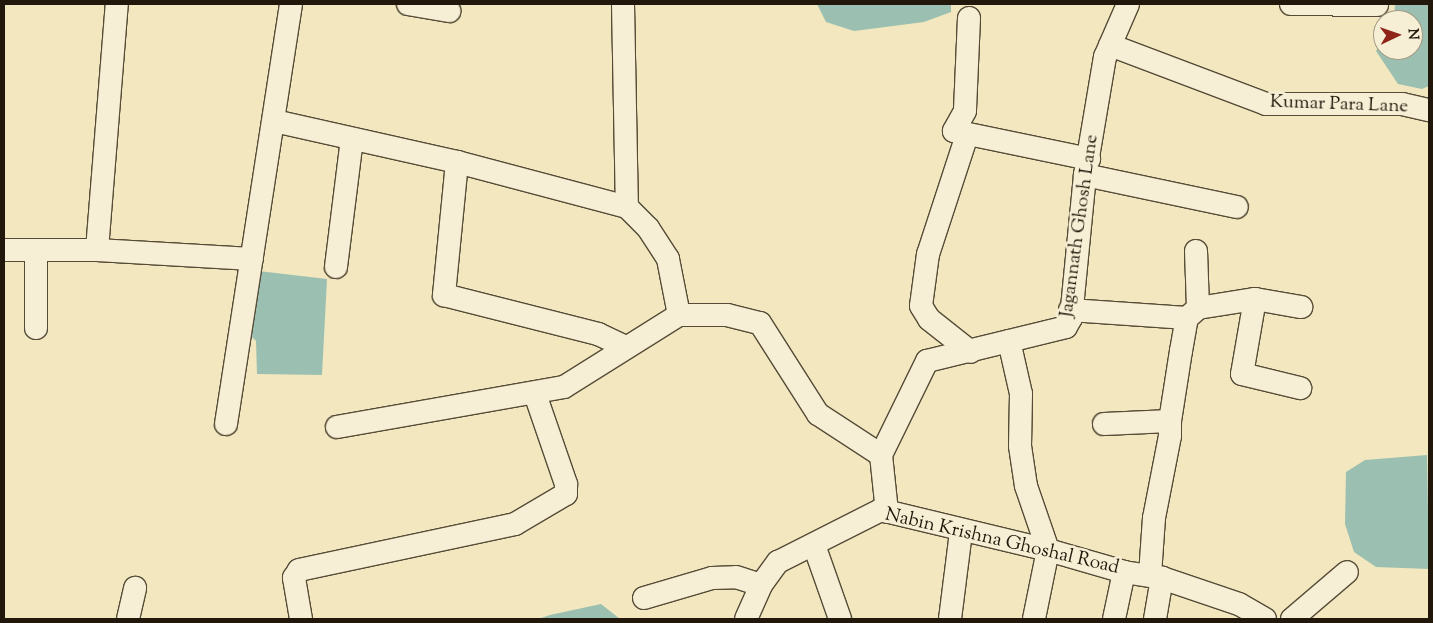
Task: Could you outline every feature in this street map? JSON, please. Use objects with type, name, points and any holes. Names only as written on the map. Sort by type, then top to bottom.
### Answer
[{"type":"street","points":[[97,250],[117,4]]},
{"type":"street","points":[[226,424],[291,4]]},
{"type":"street","points":[[408,4],[449,11]]},
{"type":"street","points":[[623,4],[627,207]]},
{"type":"street","name":"Jagannath Ghosh Lane","points":[[881,455],[927,362],[1066,327],[1070,310],[1087,167],[1110,45],[1128,4]]},
{"type":"street","points":[[1291,4],[1377,4]]},
{"type":"street","points":[[969,18],[964,111],[954,131],[1237,207]]},
{"type":"street","name":"Kumar Para Lane","points":[[1110,45],[1266,104],[1402,104],[1429,110]]},
{"type":"street","points":[[274,121],[458,162],[627,207],[648,228],[668,259],[679,314]]},
{"type":"street","points":[[966,135],[928,254],[921,306],[929,319],[971,352]]},
{"type":"street","points":[[336,267],[352,139]]},
{"type":"street","points":[[458,162],[444,295],[598,334],[626,347]]},
{"type":"street","points":[[4,250],[97,250],[252,259]]},
{"type":"street","points":[[36,250],[36,328]]},
{"type":"street","points":[[1155,619],[1154,518],[1170,436],[1170,421],[1192,313],[1196,251]]},
{"type":"street","points":[[1070,310],[1192,313],[1255,299],[1300,307]]},
{"type":"street","points":[[1255,299],[1242,374],[1300,388]]},
{"type":"street","points":[[337,427],[535,394],[564,387],[679,314],[727,315],[760,323],[818,414],[881,455],[887,512]]},
{"type":"street","points":[[1009,341],[1021,394],[1020,446],[1026,486],[1048,550],[1034,619]]},
{"type":"street","points":[[301,619],[294,578],[299,570],[515,524],[566,494],[566,484],[535,394]]},
{"type":"street","points":[[1104,424],[1170,421]]},
{"type":"street","name":"Nabin Krishna Ghoshal Road","points":[[746,619],[761,585],[778,562],[881,510],[961,532],[1048,550],[1124,572],[1156,576],[1239,604],[1265,619]]},
{"type":"street","points":[[950,619],[961,532]]},
{"type":"street","points":[[814,545],[840,619]]},
{"type":"street","points":[[1114,619],[1124,572]]},
{"type":"street","points":[[1292,619],[1347,572]]},
{"type":"street","points":[[644,598],[718,577],[736,577],[761,585]]},
{"type":"street","points":[[128,619],[135,588]]},
{"type":"shaded area","points":[[817,4],[951,4],[951,12],[924,22],[854,31],[826,22]]},
{"type":"shaded area","points":[[1395,4],[1429,4],[1429,86],[1422,89],[1398,84],[1382,60],[1423,60],[1423,10],[1395,10]]},
{"type":"shaded area","points":[[250,270],[327,279],[322,375],[257,374],[256,341],[238,323]]},
{"type":"shaded area","points":[[1427,455],[1429,569],[1376,567],[1354,552],[1345,524],[1346,472],[1365,460]]},
{"type":"shaded area","points":[[601,604],[620,619],[538,619],[550,615]]}]
